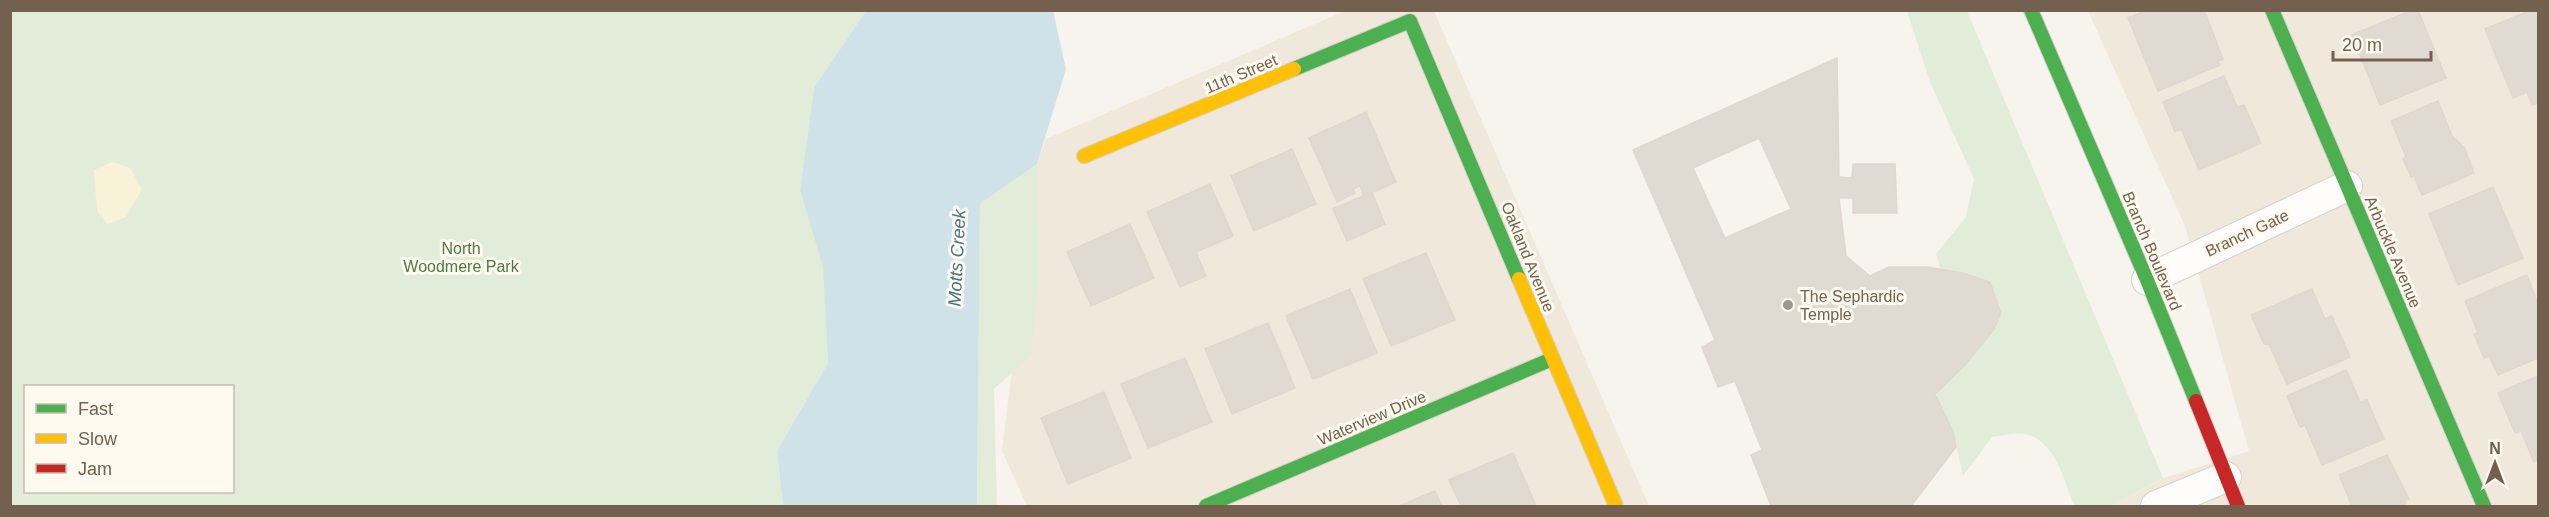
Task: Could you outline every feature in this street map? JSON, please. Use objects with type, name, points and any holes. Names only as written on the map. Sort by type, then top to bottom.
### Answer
[{"type":"street","name":"Branch Boulevard","points":[[2031,10],[2147,280],[2238,507]]},
{"type":"street","name":"Arbuckle Avenue","points":[[2272,10],[2484,507]]},
{"type":"street","name":"11th Street","points":[[1084,156],[1410,21]]},
{"type":"street","name":"Oakland Avenue","points":[[1410,21],[1616,507]]},
{"type":"street","name":"Branch Gate","points":[[2147,280],[2347,186]]},
{"type":"street","name":"Waterview Drive","points":[[1206,507],[1552,359]]},
{"type":"street","points":[[2156,507],[2226,477]]},
{"type":"shaded area","points":[[1345,11],[1434,11],[1649,506],[1027,506],[1002,451],[1037,164],[1046,139]]},
{"type":"shaded area","points":[[2088,11],[2538,11],[2538,506],[2111,506],[2164,478],[2249,451],[2185,226]]},
{"type":"green space","name":"North Woodmere Park","points":[[10,11],[866,11],[814,89],[800,190],[824,267],[828,363],[777,451],[783,506],[11,506]]},
{"type":"green space","points":[[1907,11],[1967,11],[2163,478],[2111,506],[2074,506],[2055,458],[2042,443],[2029,435],[2013,434],[1992,437],[1963,476],[1953,431],[1935,394],[1965,364],[2001,312],[1990,282],[1940,268],[1936,254],[1966,217],[1974,179],[1930,82]]},
{"type":"green space","points":[[1037,164],[1038,283],[1031,356],[994,389],[997,506],[977,506],[980,204]]},
{"type":"sand","points":[[112,162],[130,168],[142,189],[126,217],[107,224],[97,211],[94,170]]},
{"type":"water","name":"Motts Creek","points":[[866,11],[1053,11],[1066,69],[1037,164],[980,204],[977,506],[783,506],[777,451],[828,363],[823,267],[800,190],[814,88]]},
{"type":"building","points":[[2147,10],[2204,10],[2223,59],[2218,61],[2220,65],[2158,91],[2128,18]]},
{"type":"building","points":[[2412,10],[2418,10],[2446,78],[2380,105],[2352,35]]},
{"type":"building","points":[[2531,10],[2538,10],[2538,103],[2532,105],[2527,92],[2513,98],[2485,29]]},
{"type":"building","points":[[1837,58],[1839,177],[1852,178],[1853,164],[1895,164],[1897,213],[1853,213],[1853,198],[1839,198],[1846,256],[1870,276],[1889,267],[1927,267],[1963,273],[1990,282],[2001,313],[1994,329],[1965,365],[1935,394],[1953,431],[1956,447],[1911,506],[1771,506],[1751,455],[1762,450],[1735,381],[1718,387],[1702,347],[1715,340],[1633,150]],"holes":[[[1759,138],[1791,209],[1725,238],[1693,168]]]},
{"type":"building","points":[[2224,76],[2237,107],[2244,105],[2261,143],[2199,170],[2181,129],[2175,132],[2163,102]]},
{"type":"building","points":[[2438,101],[2452,136],[2464,147],[2474,173],[2422,195],[2403,159],[2406,157],[2391,121]]},
{"type":"building","points":[[1366,112],[1396,182],[1364,196],[1360,186],[1353,189],[1355,193],[1337,202],[1309,138]]},
{"type":"building","points":[[1292,149],[1316,204],[1254,231],[1231,176]]},
{"type":"building","points":[[1210,184],[1233,236],[1196,252],[1206,276],[1180,287],[1147,212]]},
{"type":"building","points":[[2493,187],[2523,258],[2458,285],[2429,214]]},
{"type":"building","points":[[1372,192],[1385,224],[1347,241],[1333,209]]},
{"type":"building","points":[[1130,224],[1154,278],[1091,306],[1067,252]]},
{"type":"building","points":[[1426,253],[1455,320],[1391,346],[1363,279]]},
{"type":"building","points":[[2527,275],[2538,304],[2538,358],[2498,375],[2489,356],[2484,358],[2474,334],[2478,333],[2465,301]]},
{"type":"building","points":[[1350,289],[1377,353],[1313,379],[1286,316]]},
{"type":"building","points":[[2312,289],[2325,319],[2332,316],[2350,357],[2287,384],[2269,344],[2264,344],[2251,315]]},
{"type":"building","points":[[1268,323],[1295,388],[1232,414],[1205,349]]},
{"type":"building","points":[[1185,358],[1212,422],[1148,448],[1121,384]]},
{"type":"building","points":[[2346,370],[2360,402],[2367,400],[2384,439],[2322,465],[2305,425],[2300,427],[2287,396]]},
{"type":"building","points":[[2538,376],[2538,460],[2534,462],[2521,431],[2515,433],[2498,393]]},
{"type":"building","points":[[1104,392],[1131,458],[1068,484],[1041,418]]},
{"type":"building","points":[[1513,453],[1536,506],[1461,506],[1449,480]]},
{"type":"building","points":[[2387,455],[2409,499],[2404,500],[2406,506],[2352,506],[2339,475]]},
{"type":"building","points":[[1435,491],[1442,506],[1399,506]]},
{"type":"traffic: fast","points":[[2031,10],[2147,280],[2196,401]]},
{"type":"traffic: fast","points":[[2272,10],[2484,506]]},
{"type":"traffic: fast","points":[[1294,69],[1410,21],[1519,279]]},
{"type":"traffic: fast","points":[[1206,506],[1552,359]]},
{"type":"traffic: slow","points":[[1084,156],[1294,69]]},
{"type":"traffic: slow","points":[[1519,279],[1616,506]]},
{"type":"traffic: jam","points":[[2196,401],[2238,506]]},
{"type":"place","name":"The Sephardic Temple","points":[[1788,305]]}]
